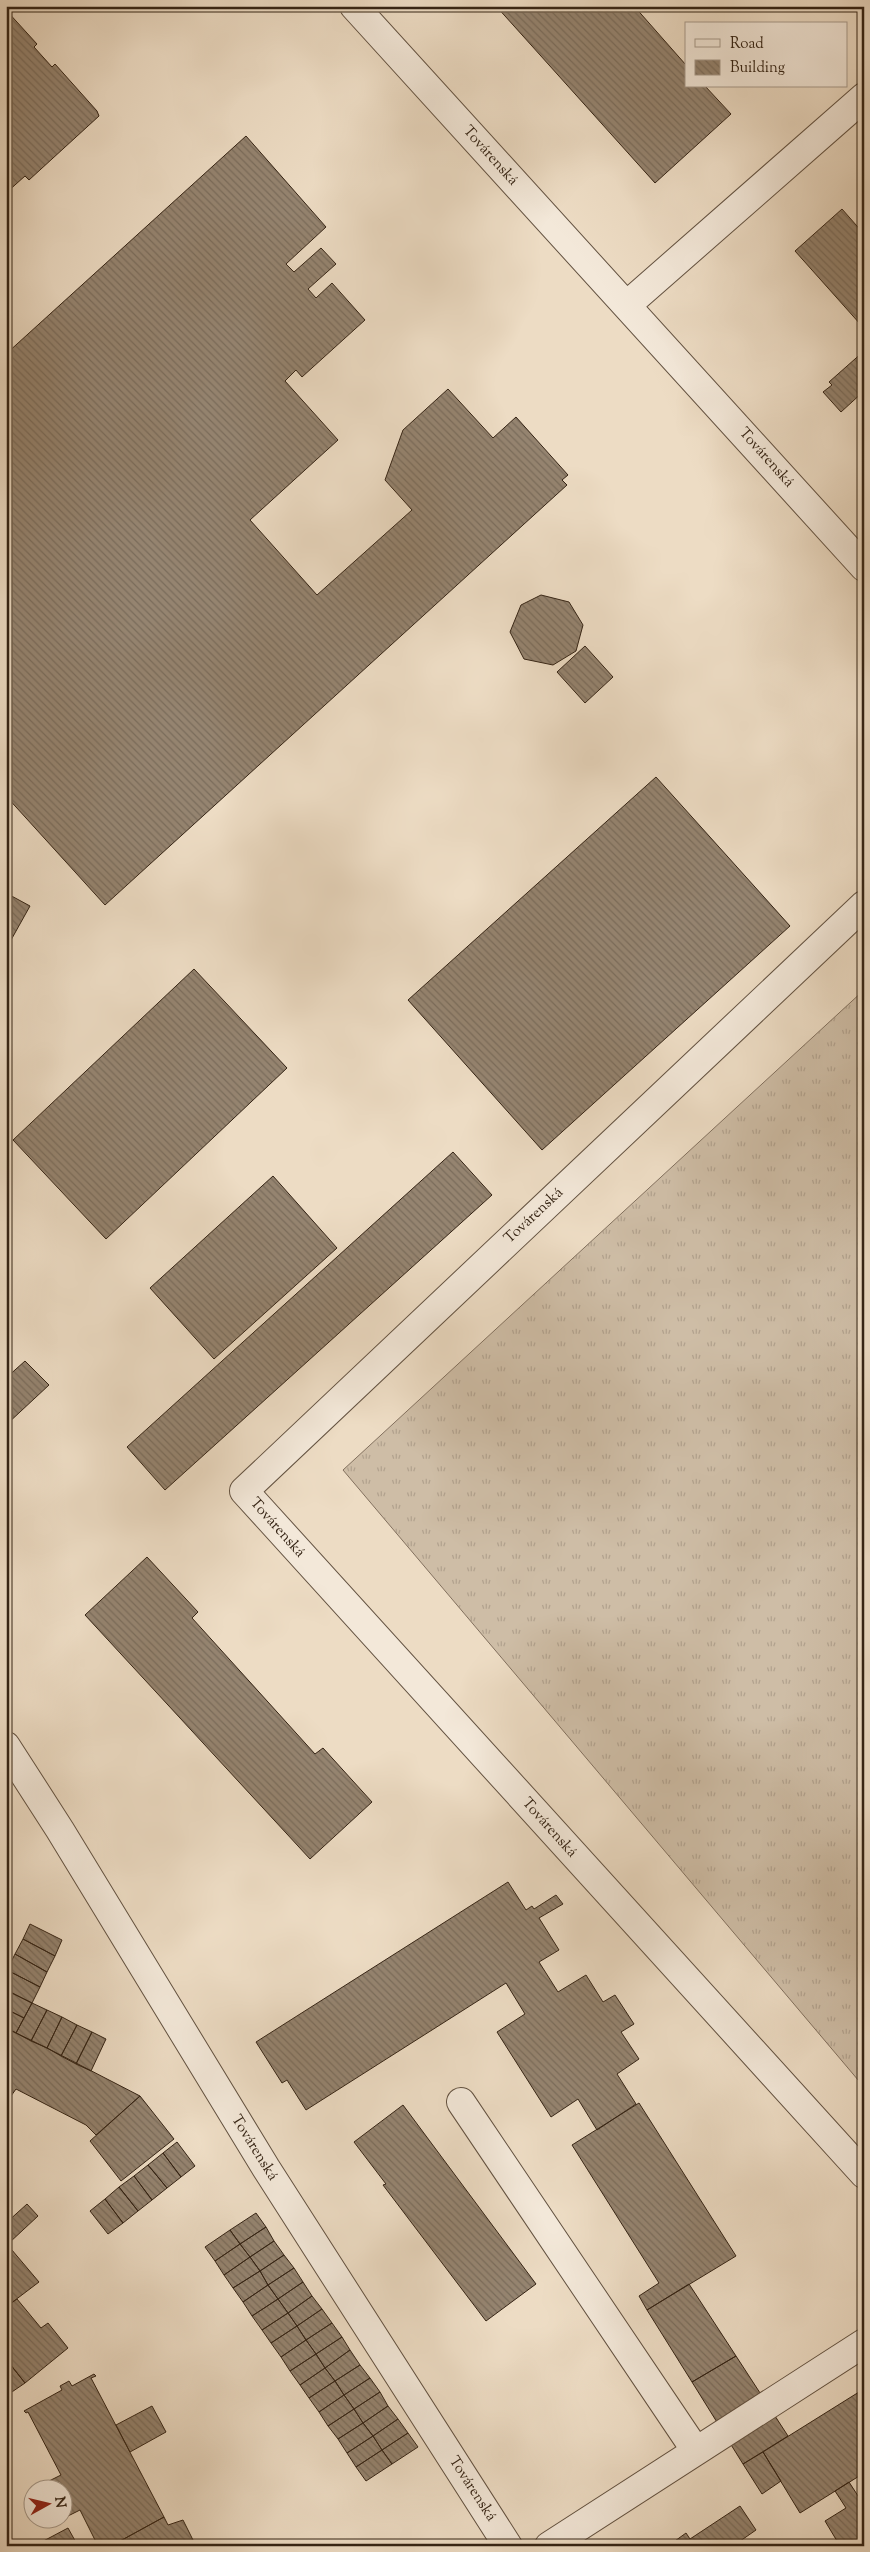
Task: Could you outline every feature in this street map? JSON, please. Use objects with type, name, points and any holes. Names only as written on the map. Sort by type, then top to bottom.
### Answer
[{"type":"street","name":"Továrenská","points":[[354,6],[864,567]]},
{"type":"street","points":[[627,305],[864,97]]},
{"type":"street","name":"Továrenská","points":[[864,905],[244,1491],[864,2174]]},
{"type":"street","name":"Továrenská","points":[[6,1746],[60,1830],[266,2168],[508,2546]]},
{"type":"street","points":[[461,2102],[696,2451]]},
{"type":"street","points":[[549,2546],[864,2343]]},
{"type":"green space","points":[[864,990],[864,2087],[343,1470]]},
{"type":"building","points":[[496,6],[634,6],[685,64],[685,88],[707,88],[731,114],[655,183]]},
{"type":"building","points":[[6,10],[37,44],[34,47],[52,67],[55,64],[97,111],[99,116],[29,180],[25,176],[6,193]]},
{"type":"building","points":[[246,136],[326,227],[286,264],[294,272],[321,248],[336,264],[308,289],[316,298],[332,283],[365,320],[302,377],[296,370],[285,381],[338,440],[250,520],[317,595],[412,510],[385,480],[403,430],[448,389],[493,438],[516,417],[568,475],[562,480],[567,485],[105,905],[6,796],[6,354]]},
{"type":"building","points":[[842,209],[864,234],[864,322],[861,325],[795,251]]},
{"type":"building","points":[[864,351],[864,391],[841,412],[823,392],[832,385],[829,382]]},
{"type":"building","points":[[541,595],[569,602],[583,625],[576,651],[553,665],[524,659],[510,632],[521,605]]},
{"type":"building","points":[[585,646],[613,677],[585,703],[557,672]]},
{"type":"building","points":[[656,777],[790,926],[542,1150],[408,1000]]},
{"type":"building","points":[[6,893],[30,906],[6,949]]},
{"type":"building","points":[[194,969],[287,1068],[106,1239],[13,1140]]},
{"type":"building","points":[[453,1152],[492,1195],[165,1490],[127,1447]]},
{"type":"building","points":[[273,1176],[337,1248],[214,1359],[150,1288]]},
{"type":"building","points":[[25,1361],[49,1385],[6,1425],[6,1378]]},
{"type":"building","points":[[147,1557],[198,1612],[192,1618],[315,1754],[323,1748],[372,1802],[310,1859],[85,1615]]},
{"type":"building","points":[[508,1882],[526,1910],[532,1906],[534,1909],[556,1895],[563,1904],[539,1918],[559,1950],[539,1962],[558,1992],[586,1975],[603,2002],[615,1995],[634,2024],[621,2032],[639,2059],[617,2074],[636,2104],[597,2130],[578,2099],[551,2117],[497,2032],[525,2014],[506,1983],[306,2110],[287,2080],[282,2083],[256,2042]]},
{"type":"building","points":[[30,1924],[62,1940],[55,1956],[23,1939]]},
{"type":"building","points":[[23,1939],[55,1956],[47,1972],[15,1954]]},
{"type":"building","points":[[15,1954],[47,1972],[40,1987],[7,1970]]},
{"type":"building","points":[[7,1970],[40,1987],[32,2003],[6,1990]]},
{"type":"building","points":[[6,1990],[32,2003],[24,2018],[6,2009]]},
{"type":"building","points":[[32,2003],[47,2010],[31,2041],[16,2033]]},
{"type":"building","points":[[6,2009],[24,2018],[16,2033],[6,2028]]},
{"type":"building","points":[[47,2010],[62,2017],[47,2048],[31,2041]]},
{"type":"building","points":[[62,2017],[77,2025],[61,2056],[47,2048]]},
{"type":"building","points":[[77,2025],[92,2032],[76,2064],[61,2056]]},
{"type":"building","points":[[6,2028],[140,2096],[96,2135],[86,2125],[16,2089],[11,2096],[6,2094]]},
{"type":"building","points":[[92,2032],[106,2039],[91,2071],[76,2064]]},
{"type":"building","points":[[140,2096],[174,2139],[121,2181],[90,2141]]},
{"type":"building","points":[[639,2103],[736,2256],[647,2310],[639,2296],[659,2283],[572,2145]]},
{"type":"building","points":[[403,2105],[536,2284],[486,2321],[383,2185],[386,2184],[354,2142]]},
{"type":"building","points":[[177,2142],[195,2166],[181,2177],[163,2153]]},
{"type":"building","points":[[163,2153],[181,2177],[167,2188],[148,2165]]},
{"type":"building","points":[[148,2165],[167,2188],[152,2200],[134,2176]]},
{"type":"building","points":[[134,2176],[152,2200],[138,2211],[119,2187]]},
{"type":"building","points":[[119,2187],[138,2211],[123,2223],[105,2199]]},
{"type":"building","points":[[105,2199],[123,2223],[108,2234],[90,2211]]},
{"type":"building","points":[[27,2204],[38,2216],[9,2243],[6,2240],[6,2223]]},
{"type":"building","points":[[256,2213],[266,2227],[240,2244],[230,2230]]},
{"type":"building","points":[[266,2227],[274,2241],[250,2257],[240,2244]]},
{"type":"building","points":[[230,2230],[240,2244],[215,2261],[205,2247]]},
{"type":"building","points":[[274,2241],[284,2255],[260,2271],[250,2257]]},
{"type":"building","points":[[6,2243],[39,2282],[6,2307]]},
{"type":"building","points":[[240,2244],[250,2257],[224,2275],[215,2261]]},
{"type":"building","points":[[284,2255],[294,2268],[268,2285],[260,2271]]},
{"type":"building","points":[[250,2257],[260,2271],[233,2288],[224,2275]]},
{"type":"building","points":[[294,2268],[303,2282],[278,2299],[268,2285]]},
{"type":"building","points":[[260,2271],[268,2285],[243,2302],[233,2288]]},
{"type":"building","points":[[303,2282],[312,2296],[288,2313],[278,2299]]},
{"type":"building","points":[[689,2284],[736,2356],[692,2382],[647,2310]]},
{"type":"building","points":[[268,2285],[278,2299],[252,2316],[243,2302]]},
{"type":"building","points":[[312,2296],[322,2309],[297,2326],[288,2313]]},
{"type":"building","points":[[17,2299],[41,2328],[48,2323],[68,2348],[25,2383],[6,2359],[6,2307]]},
{"type":"building","points":[[278,2299],[288,2313],[262,2330],[252,2316]]},
{"type":"building","points":[[322,2309],[332,2323],[306,2340],[297,2326]]},
{"type":"building","points":[[288,2313],[297,2326],[271,2343],[262,2330]]},
{"type":"building","points":[[332,2323],[342,2337],[316,2354],[306,2340]]},
{"type":"building","points":[[297,2326],[306,2340],[281,2357],[271,2343]]},
{"type":"building","points":[[342,2337],[350,2350],[325,2368],[316,2354]]},
{"type":"building","points":[[306,2340],[316,2354],[290,2371],[281,2357]]},
{"type":"building","points":[[350,2350],[360,2365],[335,2381],[325,2368]]},
{"type":"building","points":[[316,2354],[325,2368],[300,2385],[290,2371]]},
{"type":"building","points":[[736,2356],[788,2436],[743,2464],[692,2382]]},
{"type":"building","points":[[6,2359],[25,2383],[6,2396]]},
{"type":"building","points":[[360,2365],[370,2378],[344,2395],[335,2381]]},
{"type":"building","points":[[325,2368],[335,2381],[309,2398],[300,2385]]},
{"type":"building","points":[[94,2374],[96,2376],[91,2378],[164,2517],[111,2546],[98,2546],[80,2510],[72,2514],[72,2480],[51,2480],[61,2475],[28,2412],[24,2411],[62,2390],[60,2386],[69,2381],[72,2386]]},
{"type":"building","points":[[370,2378],[380,2392],[354,2409],[344,2395]]},
{"type":"building","points":[[335,2381],[344,2395],[319,2412],[309,2398]]},
{"type":"building","points":[[380,2392],[388,2406],[363,2423],[354,2409]]},
{"type":"building","points":[[859,2392],[864,2400],[864,2473],[800,2513],[763,2452]]},
{"type":"building","points":[[344,2395],[354,2409],[328,2426],[319,2412]]},
{"type":"building","points":[[152,2406],[166,2432],[130,2452],[116,2425]]},
{"type":"building","points":[[388,2406],[398,2419],[373,2436],[363,2423]]},
{"type":"building","points":[[354,2409],[363,2423],[338,2439],[328,2426]]},
{"type":"building","points":[[398,2419],[408,2433],[382,2450],[373,2436]]},
{"type":"building","points":[[363,2423],[373,2436],[347,2453],[338,2439]]},
{"type":"building","points":[[408,2433],[418,2447],[392,2464],[382,2450]]},
{"type":"building","points":[[373,2436],[382,2450],[356,2467],[347,2453]]},
{"type":"building","points":[[382,2450],[392,2464],[366,2481],[356,2467]]},
{"type":"building","points":[[763,2452],[781,2481],[762,2494],[743,2464]]},
{"type":"building","points":[[849,2482],[860,2499],[864,2497],[864,2546],[840,2546],[825,2521],[846,2508],[835,2491]]},
{"type":"building","points":[[740,2506],[756,2530],[733,2546],[668,2546],[686,2533],[690,2539]]},
{"type":"building","points":[[164,2517],[168,2525],[183,2520],[196,2546],[111,2546]]},
{"type":"building","points":[[64,2530],[69,2530],[78,2546],[34,2546]]}]
